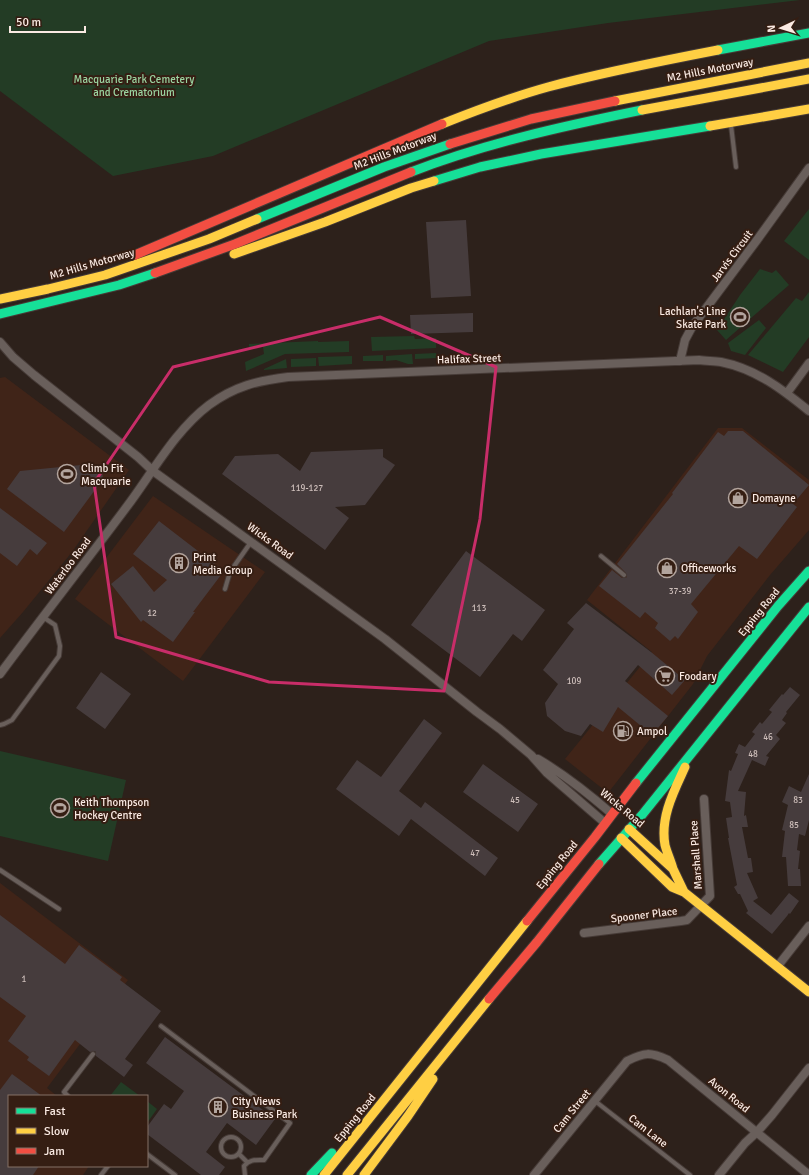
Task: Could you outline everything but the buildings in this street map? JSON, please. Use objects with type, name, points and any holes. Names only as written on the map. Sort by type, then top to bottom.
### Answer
[{"type":"main road","points":[[105,275],[130,257],[400,141],[482,108],[548,87],[636,66],[809,33]]},
{"type":"main road","name":"M2 Hills Motorway","points":[[0,299],[105,275],[209,239],[384,167],[483,132],[580,108],[809,63]]},
{"type":"main road","points":[[0,314],[138,278],[235,244],[391,179],[479,149],[562,127],[668,105],[809,79]]},
{"type":"main road","points":[[228,257],[325,222],[411,188],[480,168],[540,154],[809,109]]},
{"type":"main road","points":[[138,278],[197,268]]},
{"type":"main road","name":"Epping Road","points":[[324,1175],[391,1092],[613,831],[773,612],[809,571]]},
{"type":"main road","name":"Epping Road","points":[[347,1175],[589,877],[613,831],[620,822],[689,757],[809,607]]},
{"type":"main road","points":[[673,869],[665,845],[664,822],[689,757]]},
{"type":"main road","name":"Wicks Road","points":[[620,822],[673,869],[684,892]]},
{"type":"main road","name":"Wicks Road","points":[[613,831],[672,887],[684,892],[809,992]]},
{"type":"main road","points":[[364,1175],[402,1127],[462,1032]]},
{"type":"main road","points":[[311,1175],[391,1092]]},
{"type":"street","name":"Jarvis Circuit","points":[[680,361],[685,340],[692,327],[809,168]]},
{"type":"street","name":"Wicks Road","points":[[1,345],[34,375],[153,471],[400,651],[500,729],[531,755],[547,773],[613,831]]},
{"type":"street","name":"Halifax Street","points":[[153,471],[182,431],[195,416],[210,405],[227,394],[242,387],[264,380],[288,377],[699,360],[720,362],[743,368],[787,393],[809,411]]},
{"type":"street","points":[[787,393],[809,363]]},
{"type":"street","name":"Waterloo Road","points":[[0,674],[153,471]]},
{"type":"street","name":"Wicks Road","points":[[531,755],[554,768],[620,822]]},
{"type":"street","name":"Marshall Place","points":[[700,905],[710,896],[704,799]]},
{"type":"street","name":"Spooner Place","points":[[584,933],[687,920],[700,905]]},
{"type":"street","points":[[777,967],[809,926]]},
{"type":"street","name":"Avon Road","points":[[627,1061],[641,1054],[655,1054],[668,1060],[809,1175]]},
{"type":"street","name":"Cam Street","points":[[534,1175],[627,1061]]},
{"type":"street","points":[[719,1175],[745,1143],[772,1115],[809,1068]]},
{"type":"lane","points":[[731,123],[736,168]]},
{"type":"lane","points":[[225,589],[230,572],[251,542]]},
{"type":"lane","points":[[601,556],[617,567],[624,575]]},
{"type":"lane","points":[[0,725],[12,720],[59,656],[60,646],[55,625],[43,617]]},
{"type":"lane","points":[[0,870],[58,909]]},
{"type":"lane","points":[[161,1026],[290,1123],[264,1160],[252,1160],[247,1162],[244,1166],[245,1175]]},
{"type":"lane","points":[[67,1095],[64,1092],[93,1054]]},
{"type":"lane","name":"Cam Lane","points":[[595,1101],[690,1175]]},
{"type":"lane","points":[[230,1137],[237,1138],[241,1144],[239,1154],[230,1158],[224,1155],[220,1146],[224,1140],[230,1137]]},
{"type":"lane","points":[[239,1154],[247,1162]]},
{"type":"lane","points":[[148,1155],[174,1175]]},
{"type":"lane","points":[[101,1175],[107,1167]]},
{"type":"highlighted area","points":[[380,317],[496,367],[480,519],[444,691],[269,682],[116,637],[94,483],[173,367]]},
{"type":"shaded area","points":[[5,377],[129,470],[72,552],[0,638],[0,378]]},
{"type":"shaded area","points":[[718,428],[742,428],[809,480],[809,530],[770,575],[707,656],[693,684],[608,793],[565,759],[652,652],[587,600]]},
{"type":"shaded area","points":[[153,496],[265,572],[183,681],[75,599]]},
{"type":"shaded area","points":[[0,883],[128,980],[47,1088],[56,1095],[8,1095],[8,1167],[88,1167],[83,1175],[0,1175]]},
{"type":"green space","name":"Macquarie Park Cemetery and Crematorium","points":[[0,0],[800,0],[608,23],[489,41],[213,156],[113,176],[0,91]]},
{"type":"green space","points":[[809,209],[809,260],[784,241]]},
{"type":"green space","points":[[760,269],[772,273],[776,270],[789,285],[726,340],[717,330],[740,295]]},
{"type":"green space","points":[[809,292],[809,337],[783,372],[748,355],[796,298],[802,301]]},
{"type":"green space","points":[[759,320],[766,328],[745,355],[731,351],[728,343]]},
{"type":"green space","points":[[414,336],[415,339],[436,338],[436,348],[372,351],[371,337]]},
{"type":"green space","points":[[349,341],[349,352],[285,354],[246,371],[245,362],[264,354],[263,347],[249,348],[249,344]]},
{"type":"green space","points":[[436,353],[437,358],[415,359],[415,354]]},
{"type":"green space","points":[[412,354],[413,364],[396,360],[386,361],[386,356]]},
{"type":"green space","points":[[383,355],[383,361],[363,361],[363,356]]},
{"type":"green space","points":[[352,356],[352,364],[319,366],[318,357]]},
{"type":"green space","points":[[316,358],[316,366],[291,367],[291,359]]},
{"type":"green space","points":[[286,359],[287,368],[264,370],[264,369]]},
{"type":"green space","name":"Keith Thompson Hockey Centre","points":[[0,751],[126,780],[108,861],[0,836]]},
{"type":"green space","points":[[121,1082],[139,1095],[111,1095]]},
{"type":"green space","points":[[148,1102],[157,1109],[148,1122]]},
{"type":"traffic: fast","points":[[718,50],[809,33]]},
{"type":"traffic: fast","points":[[411,172],[468,152],[525,136],[642,110]]},
{"type":"traffic: fast","points":[[434,181],[480,167],[541,154],[710,126]]},
{"type":"traffic: fast","points":[[257,219],[384,167],[450,144]]},
{"type":"traffic: fast","points":[[0,314],[119,285],[155,273]]},
{"type":"traffic: fast","points":[[636,783],[778,606],[809,571]]},
{"type":"traffic: fast","points":[[599,864],[642,815],[809,607]]},
{"type":"traffic: fast","points":[[311,1175],[332,1153]]},
{"type":"traffic: slow","points":[[442,124],[495,104],[548,87],[611,72],[718,50]]},
{"type":"traffic: slow","points":[[615,101],[809,63]]},
{"type":"traffic: slow","points":[[642,110],[809,79]]},
{"type":"traffic: slow","points":[[710,126],[809,109]]},
{"type":"traffic: slow","points":[[234,254],[325,222],[411,188],[434,181]]},
{"type":"traffic: slow","points":[[0,299],[105,275],[209,239],[257,219]]},
{"type":"traffic: slow","points":[[673,869],[665,845],[664,824],[669,804],[685,767]]},
{"type":"traffic: slow","points":[[629,829],[673,869],[684,892]]},
{"type":"traffic: slow","points":[[621,838],[672,887],[684,892],[809,992]]},
{"type":"traffic: slow","points":[[324,1175],[527,921]]},
{"type":"traffic: slow","points":[[347,1175],[489,999]]},
{"type":"traffic: slow","points":[[364,1175],[408,1116],[433,1079]]},
{"type":"traffic: jam","points":[[450,144],[531,119],[615,101]]},
{"type":"traffic: jam","points":[[135,255],[442,124]]},
{"type":"traffic: jam","points":[[155,273],[235,244],[411,172]]},
{"type":"traffic: jam","points":[[527,921],[595,837],[636,783]]},
{"type":"traffic: jam","points":[[489,999],[537,942],[599,864]]},
{"type":"place","name":"Lachlan's Line Skate Park","points":[[740,317]]},
{"type":"place","name":"Climb Fit Macquarie","points":[[67,474]]},
{"type":"place","name":"Domayne","points":[[738,498]]},
{"type":"place","name":"Print Media Group","points":[[179,563]]},
{"type":"place","name":"Officeworks","points":[[667,568]]},
{"type":"place","name":"Foodary","points":[[665,676]]},
{"type":"place","name":"Ampol","points":[[623,731]]},
{"type":"place","name":"Keith Thompson Hockey Centre","points":[[60,808]]},
{"type":"place","name":"City Views Business Park","points":[[218,1107]]}]
